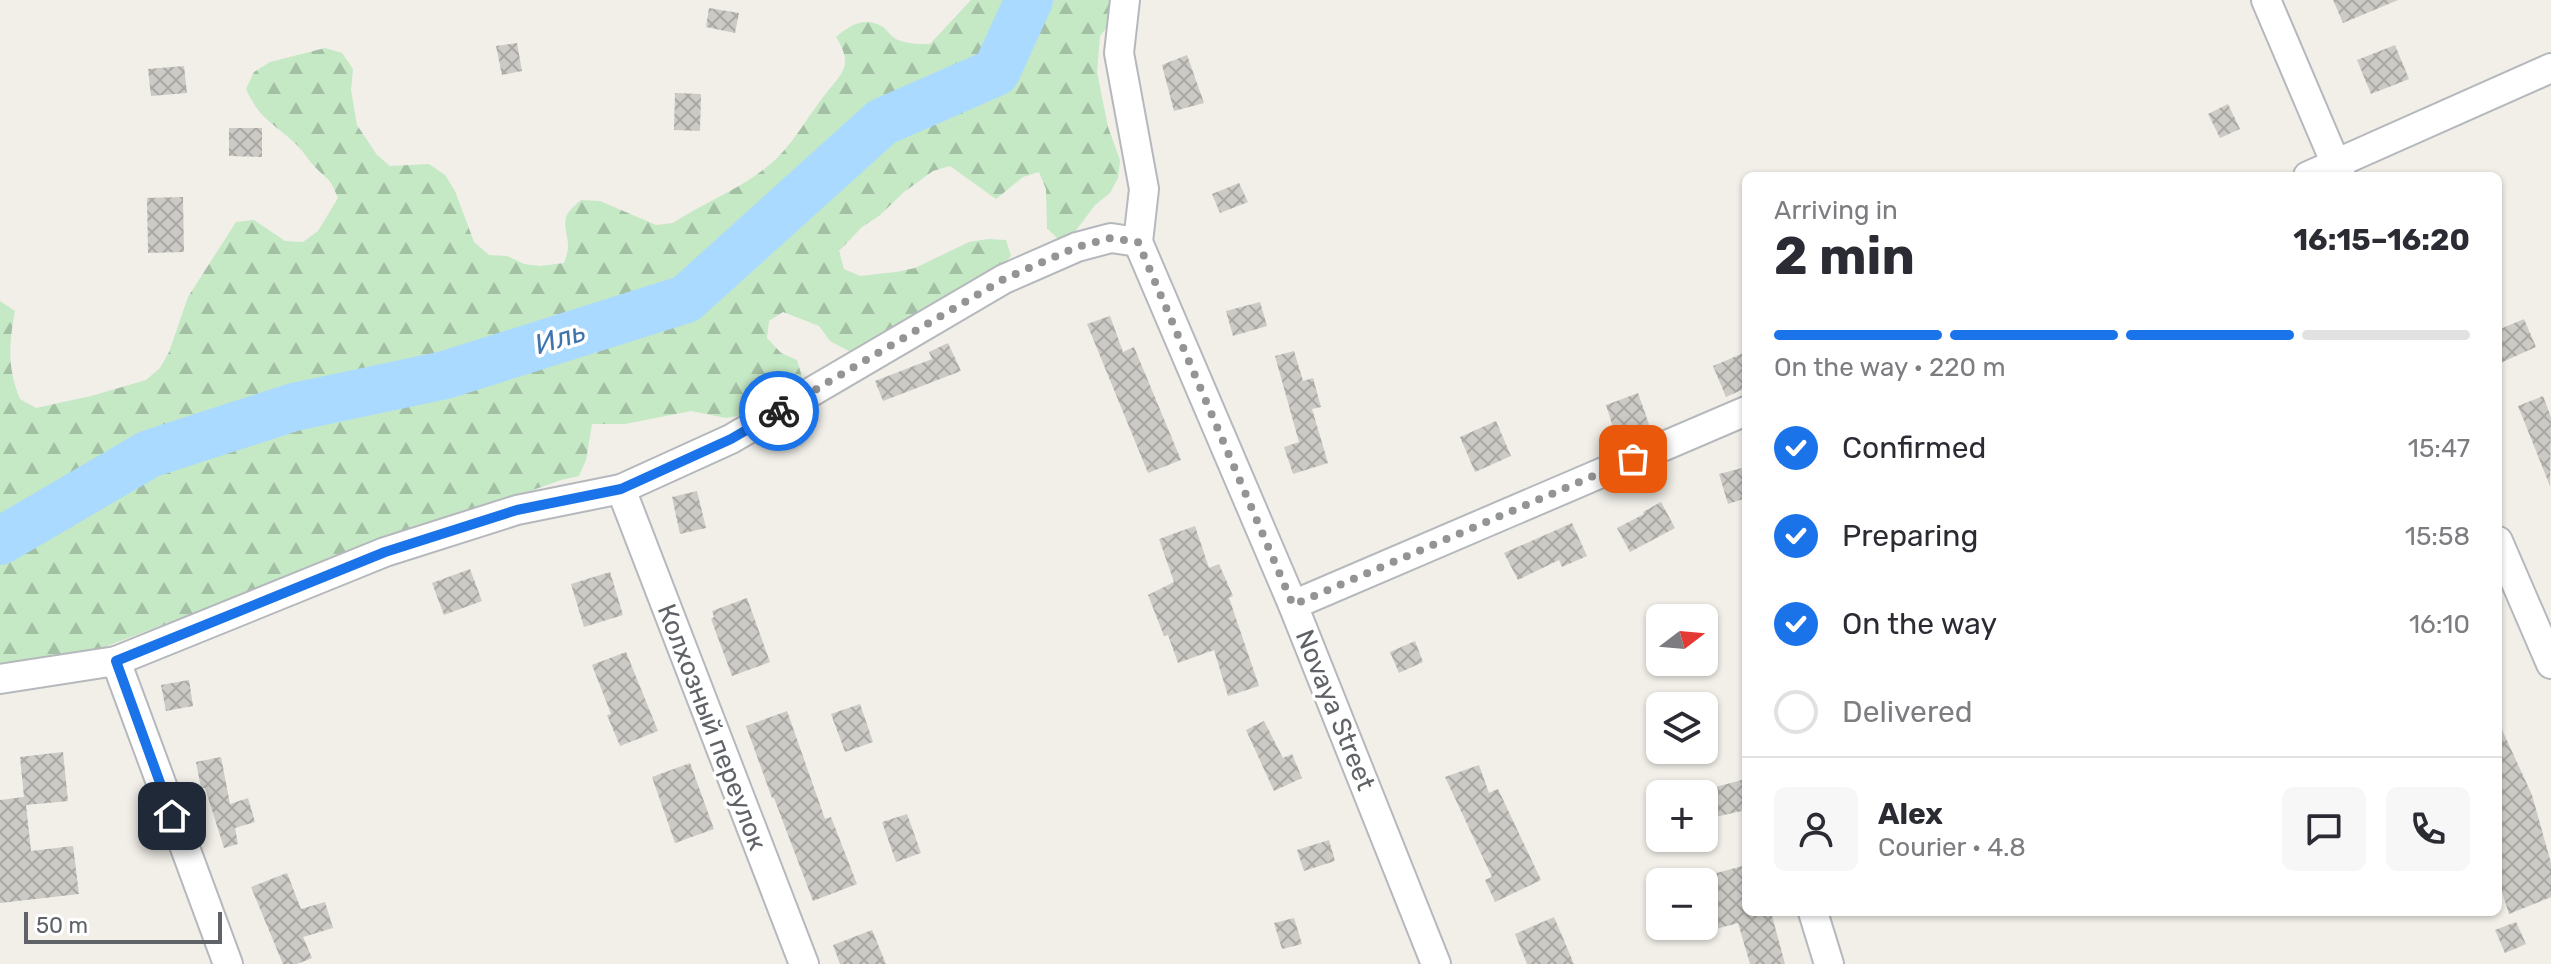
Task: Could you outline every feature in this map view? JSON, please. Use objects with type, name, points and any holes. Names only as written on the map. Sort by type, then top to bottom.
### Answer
[{"type":"street","name":"Novaya Street","points":[[1125,0],[1119,53],[1144,189],[1138,242],[1293,605],[1435,964]]},
{"type":"street","points":[[2266,0],[2338,170],[2551,68]]},
{"type":"street","points":[[0,679],[116,661],[385,552],[517,510],[621,489],[731,439],[1004,279],[1077,247],[1111,238],[1138,242]]},
{"type":"street","points":[[1293,605],[1742,413]]},
{"type":"street","name":"Колхозный переулок","points":[[621,489],[804,964]]},
{"type":"street","points":[[2502,550],[2551,664]]},
{"type":"street","points":[[116,661],[228,964]]},
{"type":"street","points":[[1814,916],[1829,964]]},
{"type":"green space","points":[[971,0],[1113,0],[1111,22],[1100,36],[1097,72],[1108,127],[1120,160],[1118,178],[1110,193],[1095,205],[1074,233],[1059,240],[1047,228],[1046,189],[1039,172],[1023,177],[996,199],[950,166],[933,171],[862,227],[839,251],[844,269],[860,276],[896,272],[915,268],[969,242],[988,239],[1006,240],[1011,256],[998,269],[864,359],[830,341],[819,326],[783,312],[769,321],[767,338],[781,353],[797,360],[802,377],[775,401],[743,415],[726,418],[691,411],[625,424],[592,424],[586,460],[579,476],[319,566],[86,654],[0,664],[0,301],[15,311],[10,355],[20,399],[36,408],[91,396],[146,380],[160,368],[169,352],[188,297],[236,222],[254,220],[285,241],[303,242],[318,231],[338,198],[329,181],[299,147],[257,108],[246,89],[254,72],[270,62],[325,48],[342,53],[353,69],[351,90],[357,125],[377,155],[390,166],[429,164],[445,175],[455,191],[474,242],[489,255],[507,256],[524,264],[540,266],[564,263],[568,245],[567,215],[581,200],[600,201],[656,225],[673,223],[763,170],[788,146],[843,71],[845,56],[836,37],[847,29],[858,23],[870,22],[883,27],[898,40],[930,44]]},
{"type":"building","points":[[2333,0],[2398,0],[2343,23]]},
{"type":"building","points":[[709,8],[739,13],[735,33],[706,27]]},
{"type":"building","points":[[517,43],[522,71],[502,75],[496,46]]},
{"type":"building","points":[[2395,45],[2409,79],[2371,94],[2357,60]]},
{"type":"building","points":[[1187,55],[1204,103],[1174,111],[1162,65]]},
{"type":"building","points":[[184,66],[187,93],[151,96],[148,69]]},
{"type":"building","points":[[675,93],[701,94],[700,131],[674,130]]},
{"type":"building","points":[[2228,104],[2240,129],[2220,138],[2208,114]]},
{"type":"building","points":[[229,128],[262,128],[262,157],[229,156]]},
{"type":"building","points":[[1239,183],[1248,202],[1220,213],[1212,194]]},
{"type":"building","points":[[183,197],[184,252],[148,253],[147,198]]},
{"type":"building","points":[[1260,302],[1267,326],[1233,336],[1226,311]]},
{"type":"building","points":[[1110,316],[1123,352],[1134,347],[1181,460],[1148,473],[1087,324]]},
{"type":"building","points":[[2524,319],[2536,347],[2502,362],[2502,328]]},
{"type":"building","points":[[948,343],[961,371],[883,401],[875,381],[932,359],[929,352]]},
{"type":"building","points":[[1294,351],[1303,381],[1313,378],[1321,407],[1312,409],[1328,463],[1293,474],[1284,447],[1299,442],[1275,356]]},
{"type":"building","points":[[1742,354],[1742,390],[1726,397],[1713,366]]},
{"type":"building","points":[[1638,393],[1652,433],[1619,446],[1606,405]]},
{"type":"building","points":[[2543,396],[2551,417],[2550,486],[2518,406]]},
{"type":"building","points":[[1496,421],[1511,456],[1475,472],[1460,437]]},
{"type":"building","points":[[1742,468],[1742,499],[1728,504],[1719,474]]},
{"type":"building","points":[[697,491],[706,528],[680,534],[672,497]]},
{"type":"building","points":[[1661,502],[1675,528],[1630,552],[1617,528]]},
{"type":"building","points":[[1572,523],[1587,556],[1562,567],[1559,560],[1518,580],[1504,553]]},
{"type":"building","points":[[1195,526],[1209,568],[1219,564],[1233,596],[1229,598],[1259,686],[1228,696],[1214,650],[1178,663],[1148,595],[1174,582],[1159,539]]},
{"type":"building","points":[[470,569],[482,601],[444,615],[432,583]]},
{"type":"building","points":[[610,572],[623,615],[584,627],[571,584]]},
{"type":"building","points":[[747,598],[770,662],[732,676],[711,619],[714,617],[712,611]]},
{"type":"building","points":[[1415,641],[1423,662],[1399,673],[1390,652]]},
{"type":"building","points":[[626,652],[658,731],[620,746],[592,665]]},
{"type":"building","points":[[189,680],[193,706],[166,711],[161,685]]},
{"type":"building","points":[[860,704],[873,742],[845,752],[831,714]]},
{"type":"building","points":[[787,711],[825,819],[831,817],[857,884],[813,901],[746,726]]},
{"type":"building","points":[[1264,721],[1283,758],[1292,754],[1302,778],[1274,791],[1246,730]]},
{"type":"building","points":[[2502,730],[2532,795],[2551,863],[2551,897],[2509,914],[2502,892]]},
{"type":"building","points":[[63,752],[68,801],[26,805],[31,851],[73,846],[79,894],[0,903],[0,800],[24,797],[20,757]]},
{"type":"building","points":[[221,757],[230,804],[248,798],[255,822],[235,828],[238,844],[224,848],[205,788],[201,788],[196,762]]},
{"type":"building","points":[[690,763],[714,829],[675,843],[652,777]]},
{"type":"building","points":[[1479,765],[1489,793],[1498,789],[1541,880],[1495,902],[1485,880],[1492,877],[1445,777]]},
{"type":"building","points":[[1742,780],[1742,811],[1718,816],[1718,786]]},
{"type":"building","points":[[907,814],[921,853],[896,862],[882,822]]},
{"type":"building","points":[[1329,840],[1335,861],[1304,871],[1297,850]]},
{"type":"building","points":[[1742,866],[1742,916],[1772,916],[1785,964],[1750,964],[1738,923],[1718,928],[1718,873]]},
{"type":"building","points":[[287,873],[301,909],[325,902],[333,928],[303,937],[312,958],[297,964],[283,964],[251,887]]},
{"type":"building","points":[[1554,917],[1574,964],[1527,964],[1515,934]]},
{"type":"building","points":[[1294,918],[1302,944],[1282,949],[1274,923]]},
{"type":"building","points":[[2516,922],[2526,944],[2505,953],[2495,930]]},
{"type":"building","points":[[872,930],[886,964],[840,964],[833,945]]},
{"type":"waterway","name":"Иль","points":[[0,541],[149,454],[294,407],[445,375],[686,299],[882,122],[996,72],[1029,0]]},
{"type":"way so far","points":[[779,411],[1004,279],[1077,247],[1111,238],[1138,242],[1293,605],[1633,459]]},
{"type":"route","points":[[172,816],[116,661],[385,552],[517,510],[621,489],[731,439],[779,411]]}]
